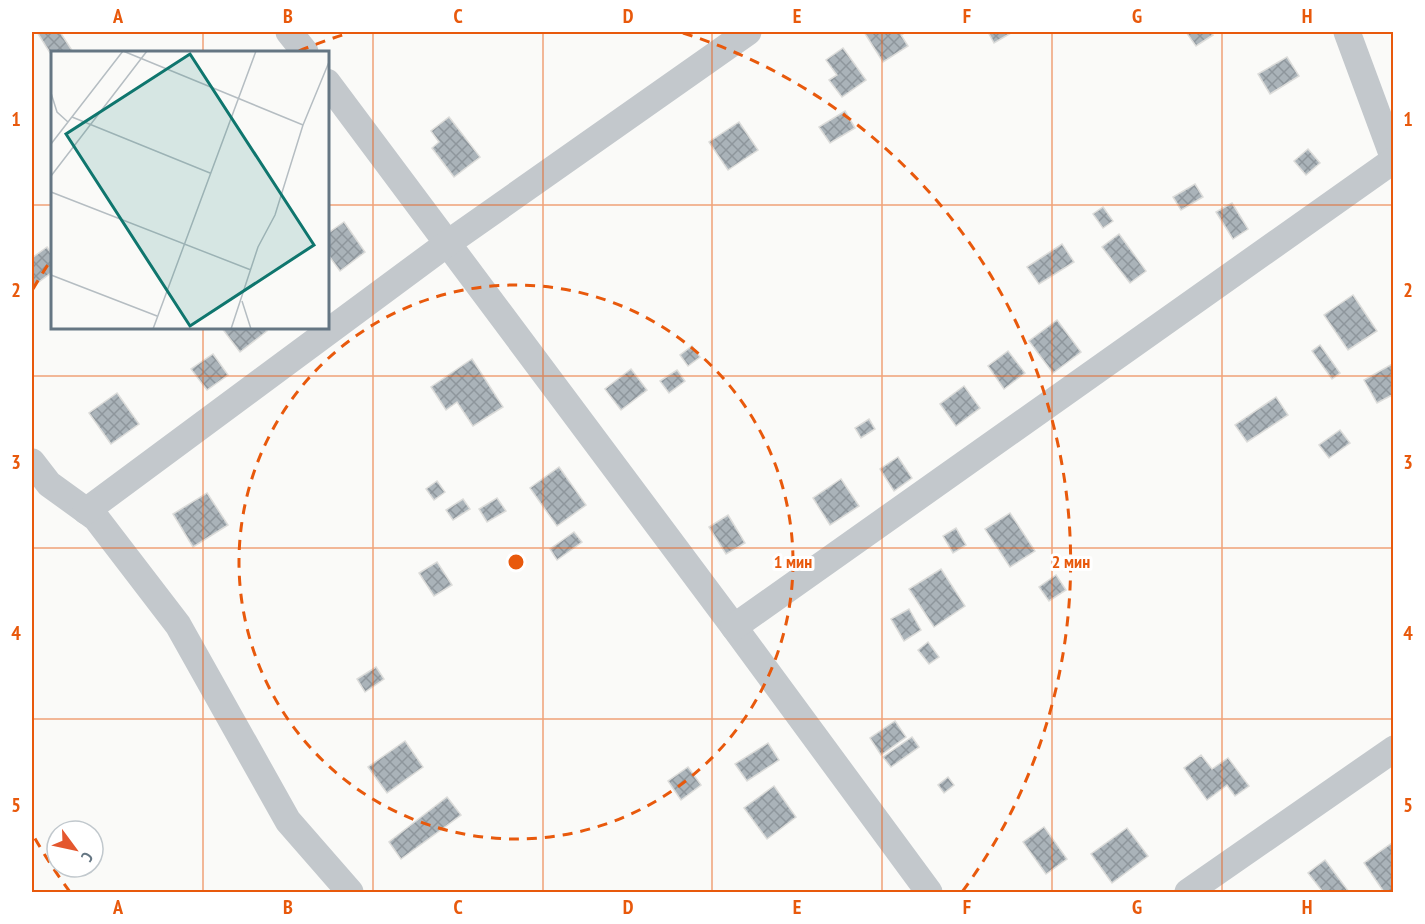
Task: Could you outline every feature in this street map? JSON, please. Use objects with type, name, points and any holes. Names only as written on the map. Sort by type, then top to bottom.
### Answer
[{"type":"street","points":[[289,32],[304,51]]},
{"type":"street","points":[[86,511],[448,243],[748,32]]},
{"type":"street","points":[[734,627],[1394,159],[1347,32]]},
{"type":"street","points":[[328,83],[929,892]]},
{"type":"street","points":[[32,462],[49,484],[96,518],[178,625],[288,821],[350,892]]},
{"type":"street","points":[[1188,892],[1394,748]]},
{"type":"building","points":[[37,32],[60,32],[72,51],[51,51],[51,54]]},
{"type":"building","points":[[864,32],[906,32],[901,35],[908,46],[883,62]]},
{"type":"building","points":[[988,32],[1009,32],[1011,33],[994,43]]},
{"type":"building","points":[[1186,32],[1210,32],[1213,35],[1196,46]]},
{"type":"building","points":[[843,48],[866,80],[842,97],[829,80],[837,75],[826,60]]},
{"type":"building","points":[[1287,57],[1299,76],[1270,94],[1258,74]]},
{"type":"building","points":[[845,111],[855,128],[830,143],[819,127]]},
{"type":"building","points":[[449,117],[480,157],[454,177],[432,148],[439,142],[431,131]]},
{"type":"building","points":[[739,122],[758,150],[728,170],[709,142]]},
{"type":"building","points":[[1308,149],[1320,163],[1306,175],[1294,161]]},
{"type":"building","points":[[1195,184],[1203,197],[1181,210],[1173,197]]},
{"type":"building","points":[[1232,203],[1248,229],[1233,239],[1216,212]]},
{"type":"building","points":[[1103,207],[1113,221],[1103,228],[1093,214]]},
{"type":"building","points":[[344,222],[365,252],[340,271],[328,254],[328,233]]},
{"type":"building","points":[[1119,234],[1146,271],[1130,283],[1102,247]]},
{"type":"building","points":[[1062,244],[1074,262],[1039,284],[1027,267]]},
{"type":"building","points":[[47,247],[51,253],[51,273],[32,287],[32,258]]},
{"type":"building","points":[[1353,295],[1377,331],[1348,350],[1324,315]]},
{"type":"building","points":[[1057,320],[1081,352],[1053,373],[1029,341]]},
{"type":"building","points":[[222,328],[264,328],[267,331],[240,352]]},
{"type":"building","points":[[1320,345],[1340,373],[1332,379],[1312,351]]},
{"type":"building","points":[[692,346],[700,357],[688,366],[680,355]]},
{"type":"building","points":[[1008,351],[1025,373],[1004,389],[988,366]]},
{"type":"building","points":[[213,354],[228,375],[207,390],[191,369]]},
{"type":"building","points":[[472,359],[503,407],[473,426],[457,402],[446,410],[431,387]]},
{"type":"building","points":[[1394,363],[1394,394],[1377,403],[1364,380]]},
{"type":"building","points":[[631,369],[647,390],[621,410],[605,389]]},
{"type":"building","points":[[677,370],[685,381],[669,393],[660,381]]},
{"type":"building","points":[[964,386],[980,408],[956,426],[940,404]]},
{"type":"building","points":[[117,393],[139,424],[111,444],[89,413]]},
{"type":"building","points":[[1276,397],[1288,415],[1247,442],[1235,425]]},
{"type":"building","points":[[869,419],[875,429],[861,438],[855,428]]},
{"type":"building","points":[[1340,430],[1350,443],[1329,458],[1319,445]]},
{"type":"building","points":[[898,457],[912,478],[894,491],[880,469]]},
{"type":"building","points":[[559,467],[586,505],[557,526],[530,488]]},
{"type":"building","points":[[841,479],[859,506],[830,525],[813,498]]},
{"type":"building","points":[[437,481],[445,492],[434,500],[426,489]]},
{"type":"building","points":[[207,493],[228,525],[193,547],[173,514]]},
{"type":"building","points":[[497,498],[506,511],[487,522],[479,509]]},
{"type":"building","points":[[463,499],[470,509],[453,520],[446,510]]},
{"type":"building","points":[[1010,513],[1035,551],[1010,567],[985,529]]},
{"type":"building","points":[[728,515],[745,543],[726,554],[709,527]]},
{"type":"building","points":[[956,528],[966,545],[953,553],[943,536]]},
{"type":"building","points":[[574,532],[582,542],[557,560],[550,549]]},
{"type":"building","points":[[437,562],[452,585],[434,596],[419,573]]},
{"type":"building","points":[[941,569],[965,606],[934,627],[909,589]]},
{"type":"building","points":[[1056,575],[1066,590],[1049,601],[1039,587]]},
{"type":"building","points":[[909,609],[921,630],[904,641],[891,619]]},
{"type":"building","points":[[928,642],[939,657],[929,664],[918,650]]},
{"type":"building","points":[[376,667],[384,679],[365,692],[357,679]]},
{"type":"building","points":[[895,721],[906,737],[881,755],[870,738]]},
{"type":"building","points":[[912,737],[919,747],[891,767],[883,757]]},
{"type":"building","points":[[405,741],[423,767],[387,793],[368,767]]},
{"type":"building","points":[[768,743],[779,760],[747,781],[735,764]]},
{"type":"building","points":[[1201,755],[1212,769],[1228,758],[1249,786],[1235,796],[1227,785],[1207,800],[1184,768]]},
{"type":"building","points":[[688,767],[701,785],[681,800],[668,781]]},
{"type":"building","points":[[948,777],[954,785],[944,793],[938,785]]},
{"type":"building","points":[[774,786],[796,817],[767,839],[744,808]]},
{"type":"building","points":[[447,797],[461,815],[401,859],[389,842]]},
{"type":"building","points":[[1044,827],[1067,859],[1046,874],[1023,842]]},
{"type":"building","points":[[1127,828],[1148,856],[1112,883],[1091,854]]},
{"type":"building","points":[[1392,843],[1394,889],[1384,892],[1364,863]]},
{"type":"building","points":[[1325,860],[1349,892],[1323,892],[1308,873]]}]
